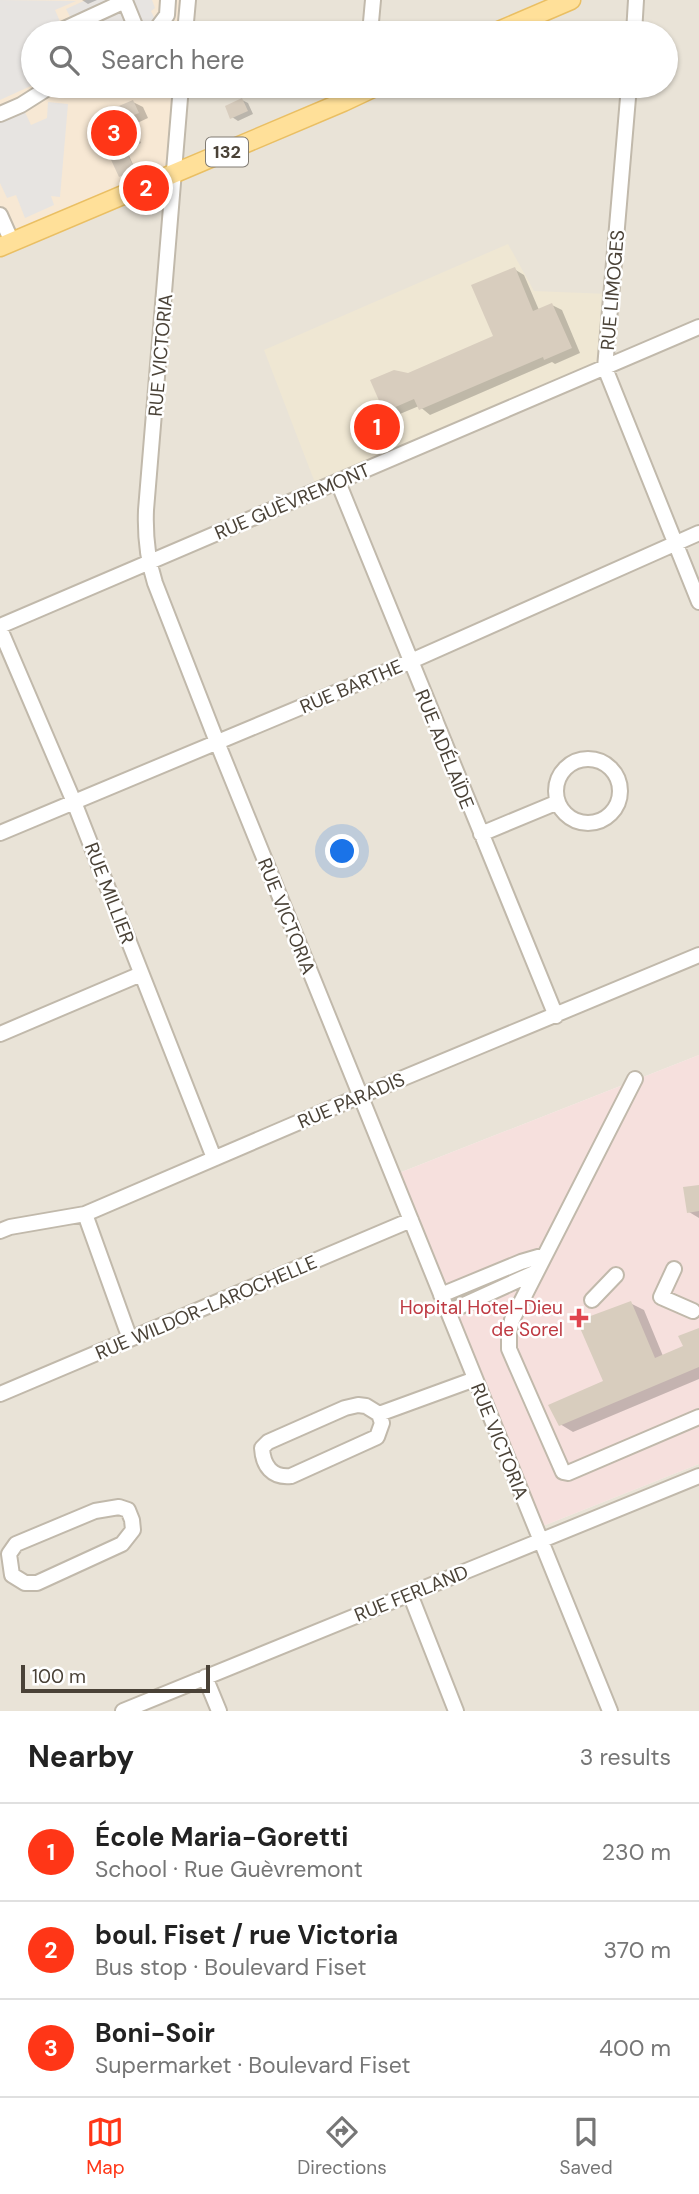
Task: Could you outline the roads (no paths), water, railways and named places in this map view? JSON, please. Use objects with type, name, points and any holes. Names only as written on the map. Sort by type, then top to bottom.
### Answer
[{"type":"main road","points":[[522,21],[571,0]]},
{"type":"main road","name":"132","points":[[6,245],[347,98]]},
{"type":"street","points":[[162,21],[167,15],[168,0]]},
{"type":"street","points":[[186,21],[188,0]]},
{"type":"street","points":[[371,21],[373,0]]},
{"type":"street","points":[[635,21],[636,0]]},
{"type":"street","points":[[82,21],[125,1],[133,21]]},
{"type":"street","points":[[0,114],[32,98]]},
{"type":"street","name":"RUE VICTORIA","points":[[180,98],[146,510],[149,562],[217,742],[610,1711]]},
{"type":"street","name":"RUE LIMOGES","points":[[628,98],[605,368],[699,602]]},
{"type":"street","points":[[0,215],[6,245]]},
{"type":"street","name":"RUE GUÈVREMONT","points":[[0,628],[699,327]]},
{"type":"street","name":"RUE ADÉLAÏDE","points":[[338,482],[409,662],[556,1016]]},
{"type":"street","name":"RUE BARTHE","points":[[0,833],[409,662],[699,533]]},
{"type":"street","name":"RUE MILLIER","points":[[0,628],[74,802],[214,1158]]},
{"type":"street","points":[[580,760],[600,762],[616,776],[619,786],[616,807],[601,821],[580,823],[563,812],[558,803],[555,792],[557,781],[570,765],[580,760]]},
{"type":"street","points":[[481,834],[558,803]]},
{"type":"street","name":"RUE PARADIS","points":[[0,1231],[85,1214],[699,955]]},
{"type":"street","points":[[0,1034],[141,974]]},
{"type":"street","points":[[635,1079],[545,1255],[531,1274],[512,1320],[508,1340],[512,1356],[560,1470],[568,1473],[697,1422]]},
{"type":"street","points":[[85,1214],[130,1339]]},
{"type":"street","name":"RUE WILDOR-LAROCHELLE","points":[[0,1395],[411,1220]]},
{"type":"street","points":[[445,1304],[521,1262],[545,1255]]},
{"type":"street","points":[[674,1269],[661,1297],[693,1311]]},
{"type":"street","points":[[445,1304],[511,1277],[531,1274]]},
{"type":"street","points":[[592,1300],[616,1275]]},
{"type":"street","points":[[379,1414],[475,1379]]},
{"type":"street","points":[[366,1406],[379,1414],[382,1423],[377,1437],[290,1476],[273,1474],[262,1458],[262,1448],[268,1442],[345,1408],[366,1406]]},
{"type":"street","name":"RUE FERLAND","points":[[123,1711],[699,1476]]},
{"type":"street","points":[[119,1507],[128,1510],[133,1530],[122,1544],[37,1583],[20,1581],[5,1572],[9,1554],[16,1544],[104,1508],[119,1507]]},
{"type":"street","points":[[410,1594],[456,1711]]},
{"type":"street","points":[[205,1677],[219,1711]]},
{"type":"place","name":"Boni-Soir","points":[[114,133]]},
{"type":"place","name":"boul. Fiset / rue Victoria","points":[[146,188]]},
{"type":"place","name":"École Maria-Goretti","points":[[377,427]]},
{"type":"place","name":"Hopital Hotel-Dieu de Sorel","points":[[579,1318]]}]
